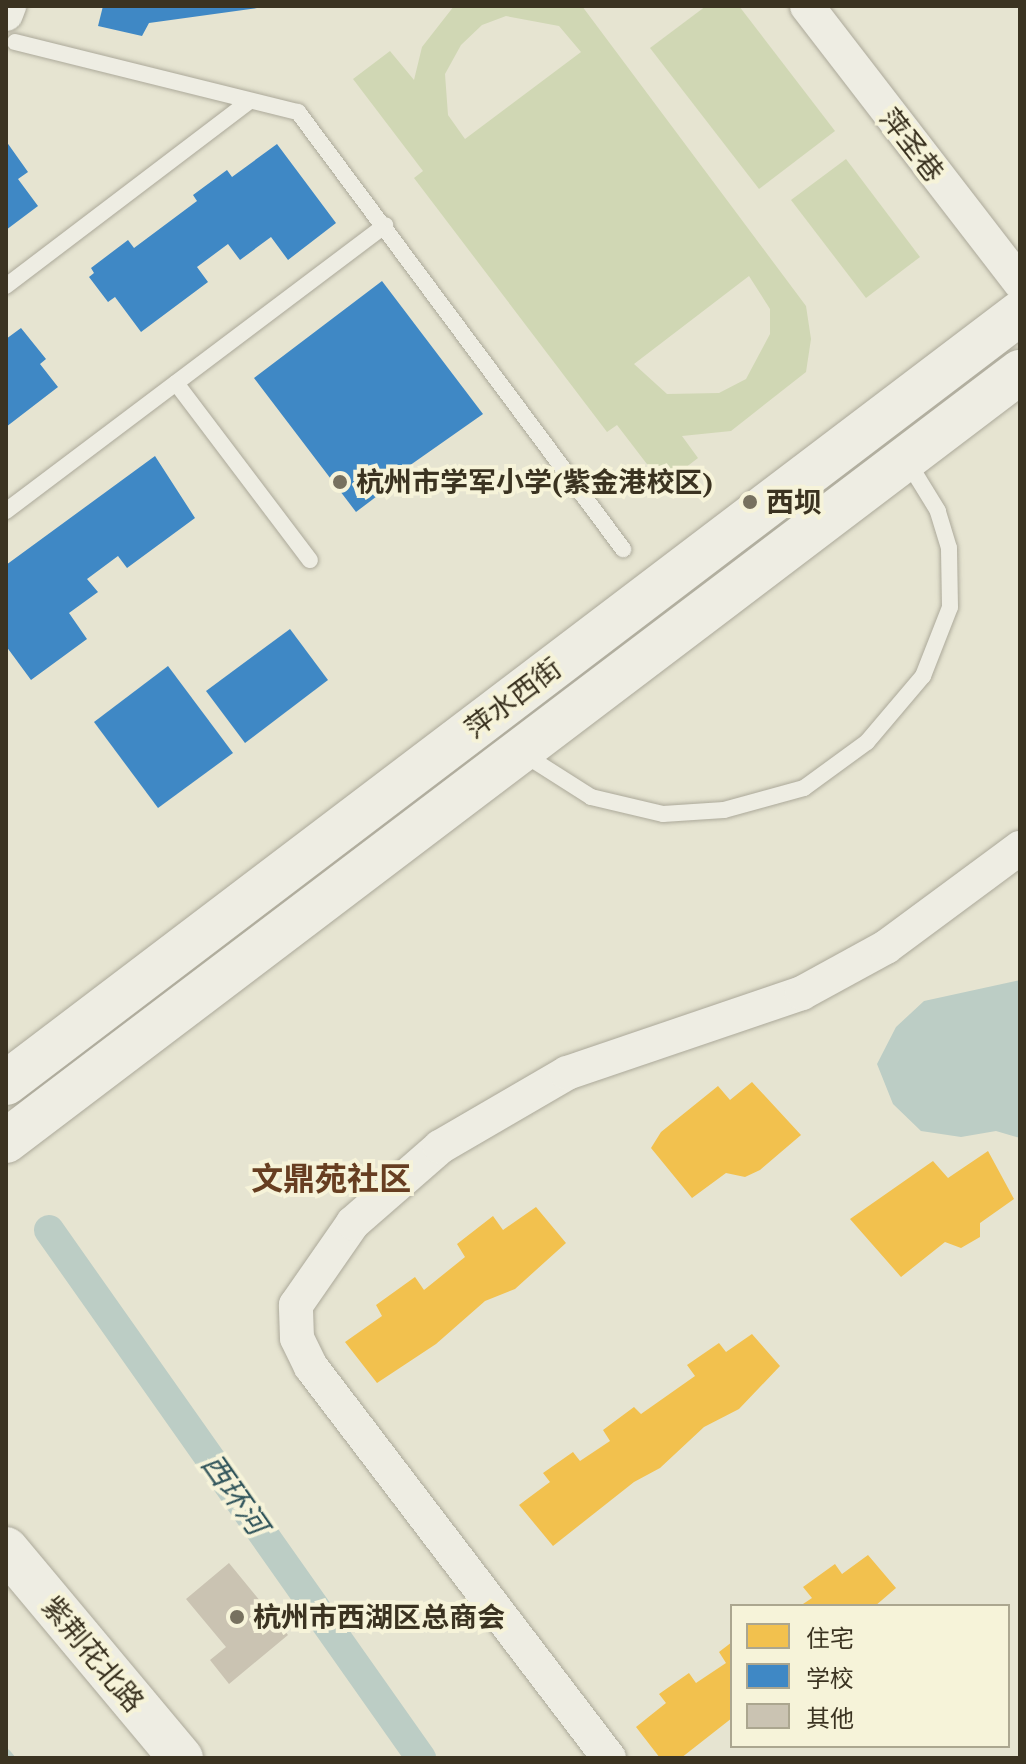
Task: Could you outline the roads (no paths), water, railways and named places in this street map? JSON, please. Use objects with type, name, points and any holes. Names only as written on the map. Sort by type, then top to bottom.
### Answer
[{"type":"main road","name":"萍水西街","points":[[20,1072],[1020,313]]},
{"type":"main road","name":"萍水西街","points":[[6,1141],[1020,372]]},
{"type":"main road","name":"紫荆花北路","points":[[6,1549],[181,1758]]},
{"type":"street","points":[[9,6],[10,28]]},
{"type":"street","name":"萍圣巷","points":[[807,6],[1020,283]]},
{"type":"street","points":[[609,1758],[311,1367],[297,1338],[296,1305],[353,1223],[440,1147],[567,1073],[802,993],[886,947],[1020,848]]},
{"type":"lane","points":[[10,28],[250,101],[298,112],[623,549]]},
{"type":"lane","points":[[6,286],[250,101]]},
{"type":"lane","points":[[6,511],[385,225]]},
{"type":"lane","points":[[176,383],[310,560]]},
{"type":"lane","points":[[518,750],[591,797],[663,814],[724,810],[804,788],[867,742],[923,676],[950,607],[949,548],[938,511],[906,458]]},
{"type":"waterway","name":"西环河","points":[[49,1230],[421,1758]]},
{"type":"waterway","points":[[6,1753],[10,1758]]},
{"type":"place","name":"杭州市学军小学(紫金港校区)","points":[[340,482]]},
{"type":"place","name":"西坝","points":[[750,502]]},
{"type":"place","name":"杭州市西湖区总商会","points":[[237,1617]]},
{"type":"district","name":"文鼎苑社区","points":[[331,1178]]}]
